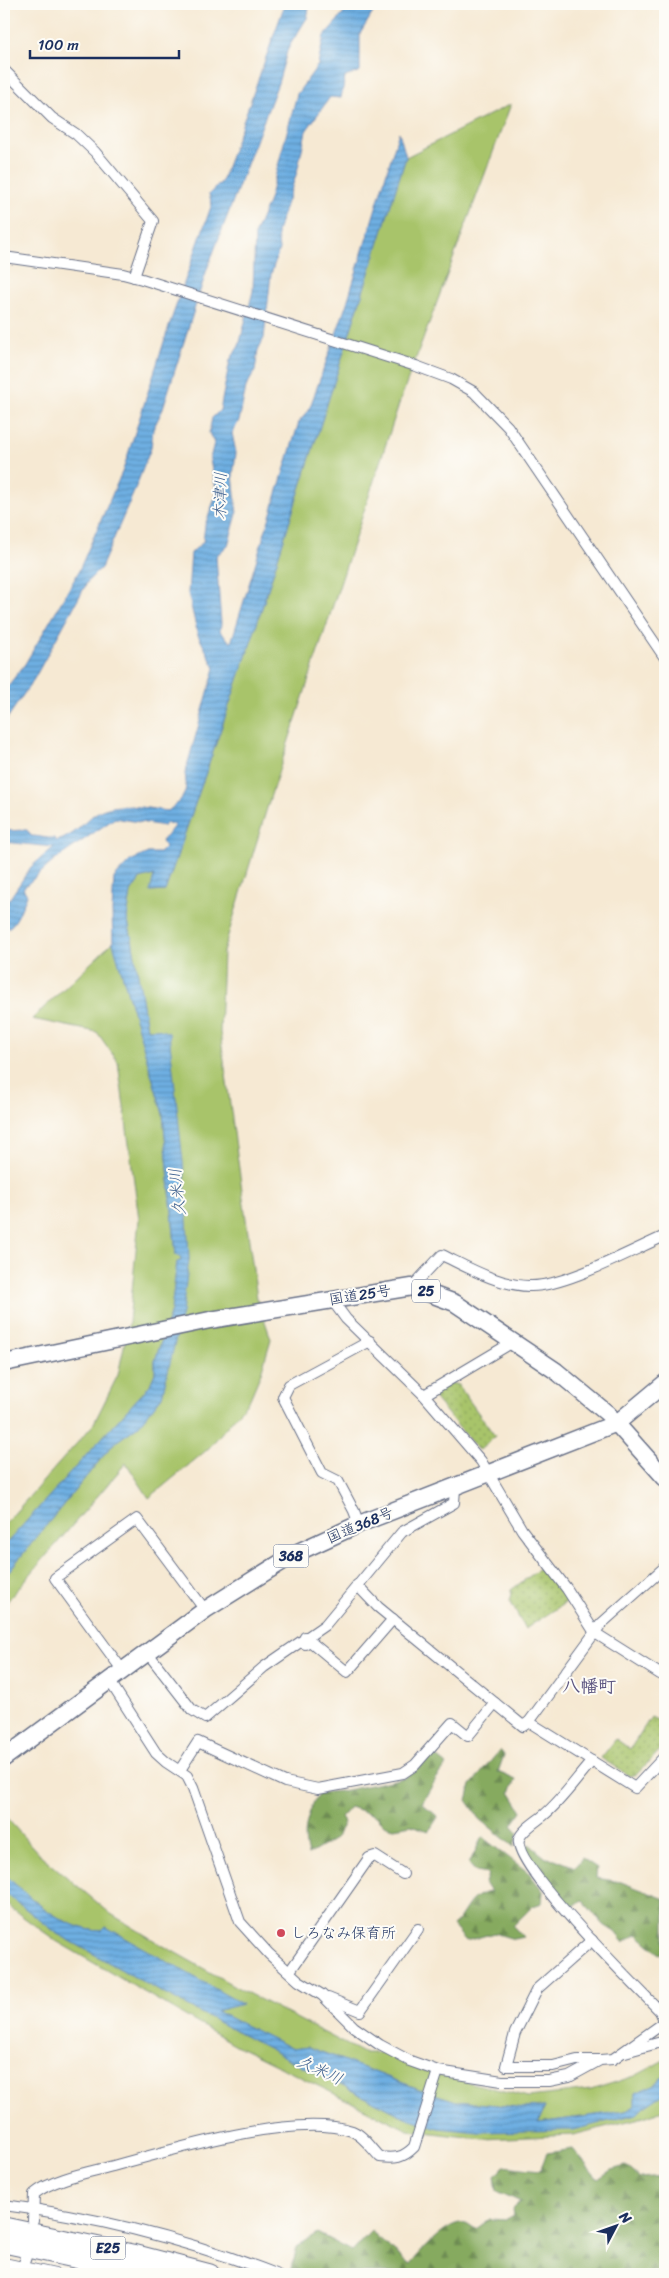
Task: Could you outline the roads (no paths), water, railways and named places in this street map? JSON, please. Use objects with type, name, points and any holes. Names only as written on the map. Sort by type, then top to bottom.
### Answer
[{"type":"highway","name":"国道25号","points":[[4,1364],[197,1323],[412,1287],[455,1303],[593,1400],[617,1423],[665,1478]]},
{"type":"highway","points":[[617,1423],[665,1383]]},
{"type":"highway","name":"国道368号","points":[[4,1758],[205,1610],[296,1553],[359,1524],[489,1475],[617,1423]]},
{"type":"highway","name":"E25","points":[[6,2231],[149,2274]]},
{"type":"highway","name":"E25","points":[[6,2231],[133,2254],[210,2274]]},
{"type":"street","points":[[4,70],[46,112],[76,134],[96,152],[153,220],[138,278]]},
{"type":"street","points":[[4,257],[138,278],[451,379],[474,392],[508,427],[665,658]]},
{"type":"street","points":[[412,1287],[442,1255],[485,1275],[510,1284],[530,1286],[560,1282],[665,1236]]},
{"type":"street","points":[[332,1300],[346,1318],[424,1394],[481,1461],[522,1530],[567,1589],[595,1633],[660,1674],[665,1670]]},
{"type":"street","points":[[359,1524],[338,1481],[322,1473],[283,1397],[289,1385],[370,1341]]},
{"type":"street","points":[[424,1394],[513,1342]]},
{"type":"street","points":[[147,1652],[192,1710],[205,1718],[264,1668],[305,1641],[325,1625],[402,1532],[454,1503],[455,1488]]},
{"type":"street","points":[[205,1610],[137,1519],[56,1578],[116,1675],[156,1754],[187,1776],[193,1788],[240,1922],[269,1954],[299,1980],[322,1996],[354,2027],[380,2045],[410,2061],[438,2071],[502,2081],[549,2081],[570,2078],[600,2060]]},
{"type":"street","points":[[357,1585],[393,1619],[523,1726],[529,1722],[601,1624],[665,1567]]},
{"type":"street","points":[[305,1641],[347,1672],[393,1619]]},
{"type":"street","points":[[180,1770],[198,1742],[285,1782],[305,1787],[318,1789],[342,1786],[403,1774],[415,1765],[452,1723],[468,1736],[495,1703]]},
{"type":"street","points":[[529,1722],[635,1788],[665,1756]]},
{"type":"street","points":[[592,1761],[547,1813],[520,1836],[521,1852],[546,1889],[660,2011],[665,2022],[613,2059],[577,2060],[553,2066],[506,2066],[516,2033],[537,1989],[592,1940]]},
{"type":"street","points":[[290,1971],[370,1858],[375,1856],[402,1874]]},
{"type":"street","points":[[322,1996],[360,2012],[418,1929]]},
{"type":"street","points":[[622,2052],[665,2042]]},
{"type":"street","points":[[33,2221],[34,2194],[40,2189],[83,2174],[193,2144],[282,2128],[331,2128],[358,2134],[380,2157],[395,2159],[406,2156],[414,2147],[438,2071]]},
{"type":"street","points":[[4,2205],[87,2218],[158,2235],[219,2252],[276,2274]]},
{"type":"street","points":[[4,2271],[15,2272],[25,2262]]},
{"type":"street","points":[[4,2263],[25,2262],[55,2274]]},
{"type":"water","points":[[285,4],[310,4],[307,18],[288,48],[278,83],[207,269],[162,411],[153,429],[151,448],[101,568],[88,581],[34,679],[4,723],[4,691],[25,664],[77,575],[123,470],[170,323],[212,204],[209,194],[222,181]]},
{"type":"water","points":[[352,4],[408,4],[375,9],[360,34],[360,71],[345,77],[341,98],[330,97],[306,131],[297,172],[277,232],[279,250],[271,274],[264,338],[258,350],[255,371],[246,387],[239,421],[232,433],[236,453],[233,475],[237,514],[228,545],[216,556],[220,631],[231,643],[299,422],[309,410],[346,306],[399,132],[406,157],[252,639],[165,891],[150,892],[154,875],[140,879],[131,892],[127,918],[147,1029],[158,1029],[169,1033],[185,1181],[189,1259],[182,1313],[162,1396],[138,1426],[113,1444],[4,1577],[4,1546],[150,1385],[155,1373],[155,1361],[171,1311],[177,1262],[181,1261],[180,1256],[176,1255],[163,1114],[113,943],[112,911],[114,878],[130,861],[148,853],[159,853],[165,847],[162,841],[175,825],[167,823],[164,826],[115,818],[56,859],[23,888],[27,895],[21,910],[12,925],[4,930],[4,907],[31,867],[54,847],[4,842],[4,831],[27,830],[31,836],[54,838],[57,841],[72,834],[100,811],[119,806],[128,806],[168,811],[184,795],[186,786],[185,773],[215,668],[198,635],[188,593],[191,553],[203,542],[205,525],[217,493],[210,459],[214,443],[209,433],[212,418],[220,410],[230,360],[239,346],[253,291],[255,233],[269,200],[297,94],[318,65],[324,36]]},
{"type":"water","name":"久米川","points":[[4,1874],[37,1903],[62,1919],[88,1930],[102,1931],[106,1927],[242,2004],[216,2011],[293,2049],[308,2047],[456,2101],[526,2108],[545,2107],[538,2123],[626,2111],[635,2106],[635,2093],[656,2084],[665,2074],[665,2093],[637,2114],[573,2130],[479,2132],[438,2128],[405,2117],[296,2063],[163,1993],[58,1934],[4,1892]]},
{"type":"place","name":"しろなみ保育所","points":[[281,1933]]},
{"type":"district","name":"八幡町","points":[[589,1686]]},
{"type":"water label","name":"木津川","points":[[220,496]]}]
